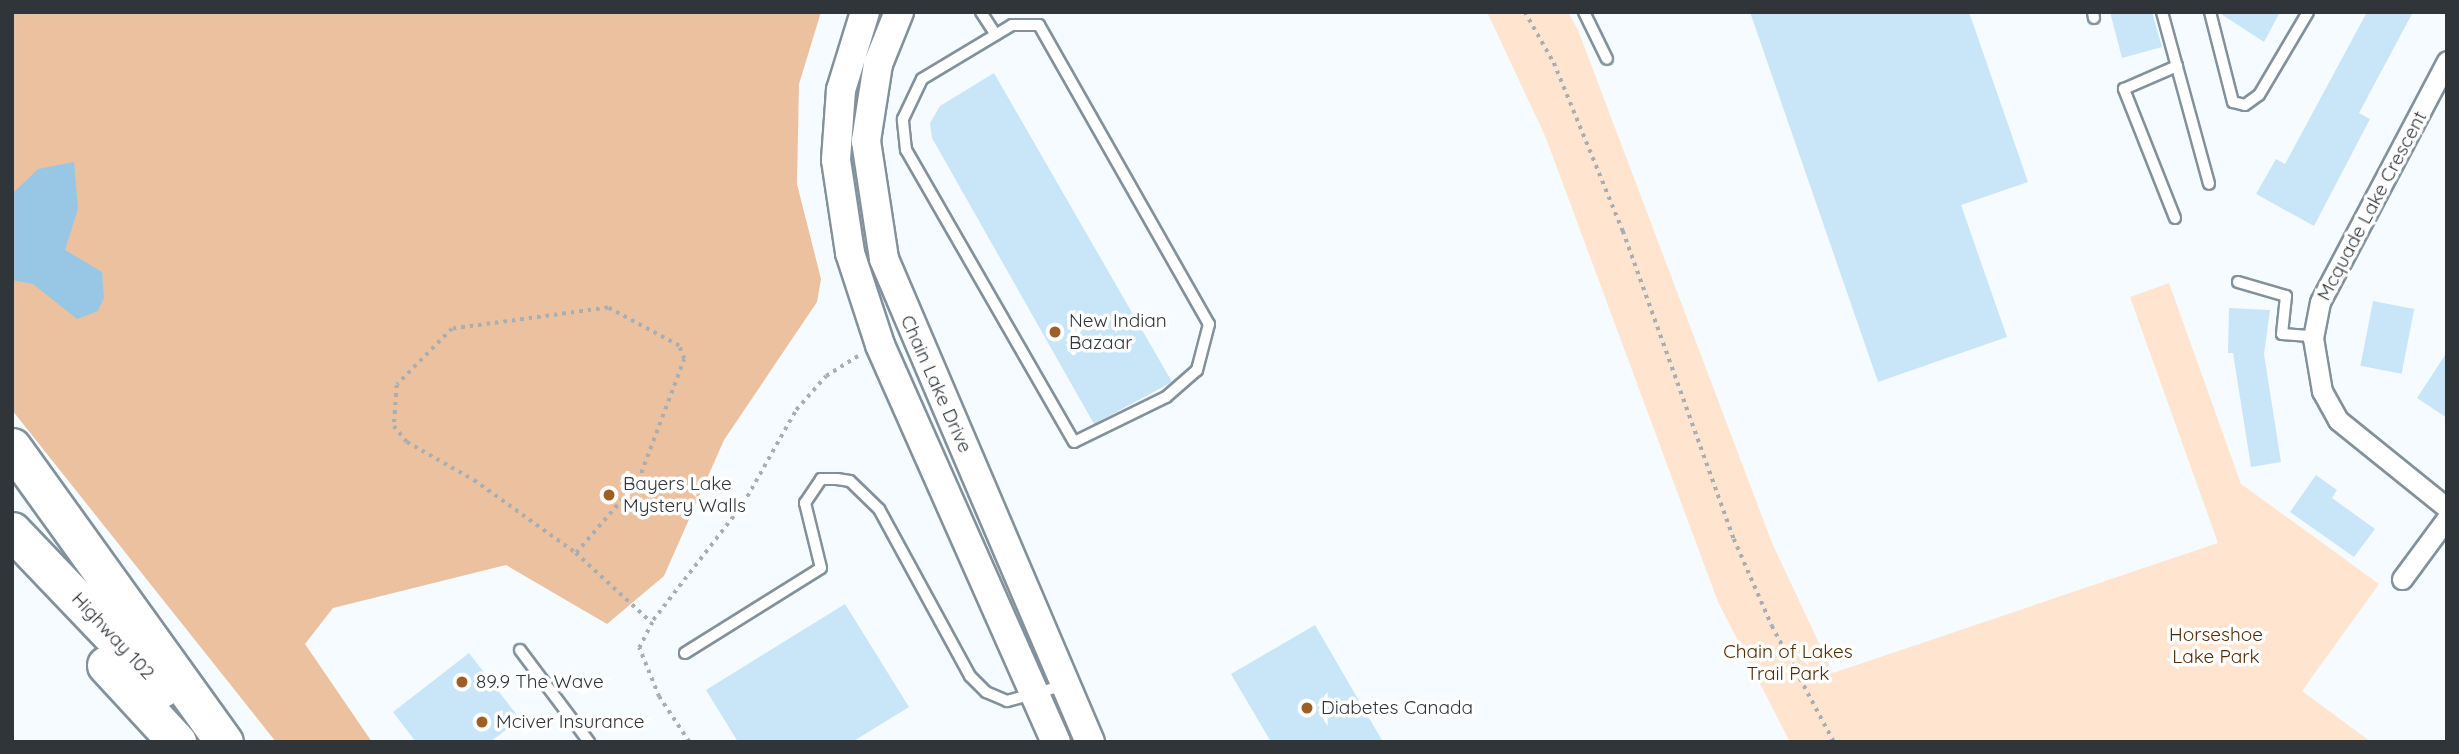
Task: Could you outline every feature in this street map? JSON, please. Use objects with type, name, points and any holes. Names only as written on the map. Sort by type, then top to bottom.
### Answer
[{"type":"highway","points":[[12,447],[224,742]]},
{"type":"highway","name":"Highway 102","points":[[12,531],[213,742]]},
{"type":"highway","name":"Highway 102","points":[[12,565],[177,742]]},
{"type":"street","name":"Chain Lake Drive","points":[[864,12],[841,90],[836,160],[850,253],[880,345],[1056,742]]},
{"type":"street","name":"Chain Lake Drive","points":[[899,12],[870,104],[866,141],[874,220],[898,298],[1090,742]]},
{"type":"street","name":"Mcquade Lake Crescent","points":[[2447,61],[2320,302],[2313,336],[2316,371],[2338,419],[2447,508]]},
{"type":"street","points":[[2402,579],[2447,518]]},
{"type":"lane","points":[[981,12],[996,35]]},
{"type":"lane","points":[[1584,12],[1607,59]]},
{"type":"lane","points":[[2162,12],[2209,184]]},
{"type":"lane","points":[[2210,12],[2233,102],[2245,105],[2259,95],[2308,12]]},
{"type":"lane","points":[[1039,24],[1209,324],[1197,370],[1166,397],[1074,442],[906,150],[903,119],[922,79],[996,35],[1012,25],[1039,24]]},
{"type":"lane","points":[[2175,218],[2124,89],[2177,66]]},
{"type":"lane","points":[[2238,282],[2286,296],[2282,334],[2313,336]]},
{"type":"lane","points":[[685,653],[821,568],[805,503],[821,479],[837,479],[850,481],[879,509],[970,676],[1007,701],[1066,685]]},
{"type":"lane","points":[[520,650],[589,742]]},
{"type":"path","points":[[1525,12],[1554,63],[1623,231],[1740,551],[1834,742]]},
{"type":"path","points":[[576,553],[638,481],[649,438],[671,401],[684,359],[679,346],[608,308],[452,329],[397,385],[394,426],[407,442],[474,480],[576,553],[651,622]]},
{"type":"path","points":[[689,742],[659,698],[639,648],[651,622],[718,542],[796,410],[826,376],[880,345]]},
{"type":"green space","name":"Horseshoe Lake Park","points":[[1487,12],[1568,12],[1578,30],[1772,543],[1833,673],[2218,543],[2130,297],[2169,283],[2241,484],[2379,584],[2302,691],[2371,742],[1790,742],[1718,602],[1546,138]]},
{"type":"shaded area","points":[[12,12],[821,12],[799,84],[797,184],[821,279],[817,302],[724,440],[664,576],[607,624],[506,565],[333,608],[305,644],[372,742],[276,742],[12,410]]},
{"type":"water","points":[[74,162],[78,209],[65,250],[102,272],[104,298],[98,311],[77,319],[33,284],[12,280],[12,194],[38,169]]},
{"type":"building","points":[[1750,12],[1969,12],[2028,182],[1961,205],[2007,337],[1878,382]]},
{"type":"building","points":[[2110,12],[2152,12],[2162,47],[2122,58]]},
{"type":"building","points":[[2218,12],[2280,12],[2264,42]]},
{"type":"building","points":[[2367,12],[2413,12],[2359,113],[2370,119],[2314,226],[2256,194],[2276,159],[2285,164]]},
{"type":"building","points":[[994,73],[1172,382],[1094,424],[932,138],[930,123],[940,106]]},
{"type":"building","points":[[2373,301],[2414,309],[2402,374],[2360,366]]},
{"type":"building","points":[[2229,308],[2270,310],[2264,354],[2281,462],[2251,467],[2233,353],[2228,353]]},
{"type":"building","points":[[2447,352],[2447,418],[2417,398]]},
{"type":"building","points":[[2316,475],[2337,490],[2332,498],[2375,529],[2354,557],[2290,512]]},
{"type":"building","points":[[845,604],[909,707],[852,742],[738,742],[706,690]]},
{"type":"building","name":"Diabetes Canada","points":[[1315,625],[1383,742],[1271,742],[1231,674]]},
{"type":"building","name":"89.9 The Wave","points":[[469,653],[520,719],[490,742],[416,742],[393,712]]},
{"type":"place","name":"New Indian Bazaar","points":[[1055,332]]},
{"type":"place","name":"Bayers Lake Mystery Walls","points":[[609,495]]},
{"type":"place","name":"89.9 The Wave","points":[[462,682]]},
{"type":"place","name":"Diabetes Canada","points":[[1307,708]]},
{"type":"place","name":"Mciver Insurance","points":[[482,722]]},
{"type":"park label","name":"Chain of Lakes Trail Park","points":[[1788,663]]}]
